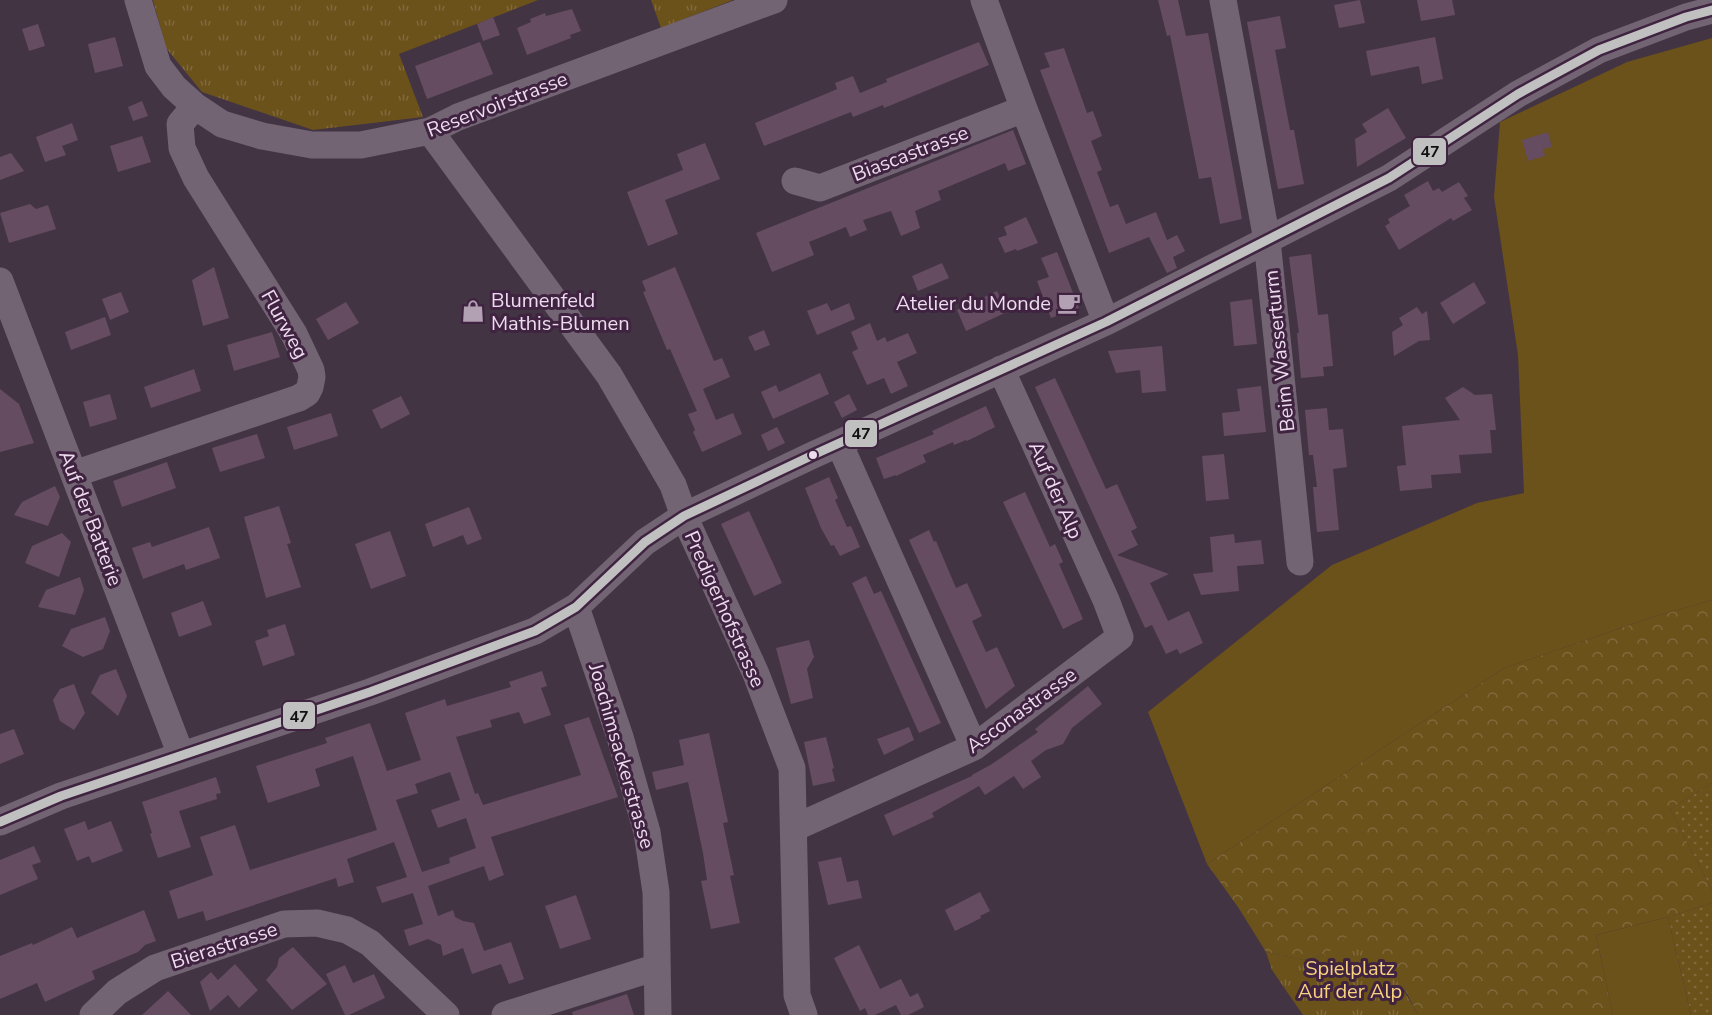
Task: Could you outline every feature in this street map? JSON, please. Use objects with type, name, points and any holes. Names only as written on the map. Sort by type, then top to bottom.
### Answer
[{"type":"street","name":"Reservoirstrasse","points":[[138,0],[158,66],[174,87],[195,106],[222,124],[262,136],[312,146],[360,145],[430,131],[458,117],[774,0]]},
{"type":"street","points":[[984,0],[1106,322]]},
{"type":"street","name":"Beim Wasserturm","points":[[1223,0],[1267,240],[1300,562]]},
{"type":"street","points":[[0,822],[61,796],[370,692],[535,631],[576,607],[645,543],[684,516],[1106,322],[1389,178],[1518,94],[1599,50],[1686,17],[1712,10]]},
{"type":"street","name":"Flurweg","points":[[74,474],[299,398],[307,393],[310,387],[312,377],[310,370],[294,334],[196,178],[182,148],[180,124],[195,106]]},
{"type":"street","name":"Biascastrasse","points":[[795,181],[820,188],[1024,109]]},
{"type":"street","name":"Predigerhofstrasse","points":[[430,131],[609,375],[673,485],[684,516],[756,674],[792,768],[797,995],[804,1015]]},
{"type":"street","name":"Auf der Batterie","points":[[0,281],[182,755]]},
{"type":"street","name":"Auf der Alp","points":[[1001,369],[1110,612]]},
{"type":"street","points":[[839,443],[974,747]]},
{"type":"street","name":"Joachimsackerstrasse","points":[[576,607],[620,737],[647,832],[656,892],[658,1015]]},
{"type":"street","name":"Asconastrasse","points":[[794,828],[974,747],[1120,637],[1110,612]]},
{"type":"street","name":"Bierastrasse","points":[[93,1015],[117,992],[155,968],[284,924],[317,923],[347,930],[370,943],[446,1015]]},
{"type":"street","points":[[505,1015],[657,967]]},
{"type":"green space","points":[[153,0],[538,0],[399,54],[423,117],[313,130],[202,92],[166,48]]},
{"type":"green space","points":[[651,0],[733,0],[661,28]]},
{"type":"green space","points":[[1712,38],[1712,600],[1650,618],[1504,668],[1207,864],[1148,712],[1332,565],[1477,503],[1524,493],[1518,355],[1494,197],[1500,122],[1627,62]]},
{"type":"green space","points":[[1712,600],[1712,783],[1670,809],[1712,890],[1712,903],[1596,935],[1613,1015],[1418,1015],[1405,990],[1325,955],[1303,960],[1266,952],[1238,907],[1207,864],[1504,668],[1650,618]]},
{"type":"green space","points":[[1712,783],[1712,890],[1670,809]]},
{"type":"green space","points":[[1712,903],[1712,1015],[1691,1015],[1668,917]]},
{"type":"green space","points":[[1668,917],[1691,1015],[1613,1015],[1596,935]]},
{"type":"green space","name":"Spielplatz Auf der Alp","points":[[1348,936],[1370,952],[1389,971],[1418,1015],[1303,1015],[1272,970],[1266,952],[1303,960],[1325,955]]},
{"type":"building","points":[[1158,0],[1178,0],[1186,36],[1208,33],[1242,219],[1220,224],[1211,177],[1199,179],[1170,35],[1167,36]]},
{"type":"building","points":[[1360,0],[1365,23],[1339,28],[1334,5]]},
{"type":"building","points":[[1417,0],[1452,0],[1455,15],[1421,21]]},
{"type":"building","points":[[572,9],[581,31],[570,35],[571,38],[527,55],[517,28],[545,13],[546,16]]},
{"type":"building","points":[[1280,16],[1286,48],[1275,50],[1290,130],[1294,130],[1304,184],[1278,189],[1247,22]]},
{"type":"building","points":[[493,17],[500,35],[483,41],[477,24]]},
{"type":"building","points":[[38,24],[45,46],[29,51],[22,29]]},
{"type":"building","points":[[115,37],[123,66],[95,73],[88,44]]},
{"type":"building","points":[[1435,37],[1443,79],[1422,84],[1419,66],[1371,76],[1366,51]]},
{"type":"building","points":[[480,42],[493,74],[427,99],[415,66]]},
{"type":"building","points":[[979,42],[989,65],[884,108],[883,105],[853,117],[851,112],[764,146],[755,123],[837,89],[835,83],[853,76],[860,93],[887,82],[886,79]]},
{"type":"building","points":[[1064,48],[1087,113],[1093,111],[1102,136],[1091,141],[1102,170],[1097,172],[1110,207],[1118,204],[1126,224],[1156,212],[1167,240],[1177,235],[1185,251],[1173,257],[1177,268],[1167,273],[1149,237],[1109,253],[1040,70],[1050,67],[1044,53]]},
{"type":"building","points":[[142,101],[148,116],[133,121],[128,107]]},
{"type":"building","points":[[1388,108],[1406,138],[1357,167],[1355,139],[1367,132],[1362,124]]},
{"type":"building","points":[[72,123],[78,140],[62,146],[66,155],[45,162],[36,137]]},
{"type":"building","points":[[1013,130],[1026,164],[1008,171],[1005,163],[938,191],[941,200],[915,211],[920,228],[901,236],[891,211],[863,220],[867,230],[850,237],[846,227],[809,242],[814,255],[772,272],[756,233]]},
{"type":"building","points":[[1548,132],[1552,147],[1543,149],[1545,156],[1528,161],[1522,140]]},
{"type":"building","points":[[142,136],[151,162],[118,172],[110,146]]},
{"type":"building","points":[[705,143],[720,179],[665,200],[678,234],[648,246],[627,192],[683,170],[677,154]]},
{"type":"building","points":[[11,153],[24,171],[0,180],[0,157]]},
{"type":"building","points":[[1428,181],[1433,191],[1439,188],[1442,192],[1459,182],[1468,196],[1464,198],[1472,210],[1453,221],[1451,218],[1399,250],[1385,226],[1390,223],[1388,219],[1410,206],[1404,195]]},
{"type":"building","points":[[30,204],[36,209],[48,205],[56,229],[9,243],[0,213]]},
{"type":"building","points":[[1026,217],[1038,243],[1005,253],[998,238],[1007,235],[1004,227]]},
{"type":"building","points":[[1057,252],[1079,308],[1051,318],[1037,281],[1049,277],[1041,258]]},
{"type":"building","points":[[1311,254],[1318,315],[1328,314],[1333,366],[1323,367],[1324,376],[1301,378],[1297,333],[1299,333],[1289,257]]},
{"type":"building","points":[[942,263],[949,278],[918,291],[912,276]]},
{"type":"building","points":[[214,267],[229,318],[203,326],[192,280]]},
{"type":"building","points":[[675,267],[714,361],[722,358],[730,377],[703,389],[716,420],[733,413],[742,434],[702,452],[688,414],[697,411],[670,349],[667,350],[643,292],[646,291],[642,281]]},
{"type":"building","points":[[1474,282],[1486,303],[1453,324],[1440,303]]},
{"type":"building","points":[[997,291],[1007,312],[966,331],[957,310]]},
{"type":"building","points":[[121,292],[129,312],[110,320],[102,299]]},
{"type":"building","points":[[1252,299],[1257,344],[1234,346],[1230,302]]},
{"type":"building","points":[[346,302],[359,323],[328,340],[316,319]]},
{"type":"building","points":[[827,303],[831,311],[849,303],[855,319],[817,335],[807,311]]},
{"type":"building","points":[[1417,307],[1422,314],[1427,311],[1430,340],[1419,341],[1394,356],[1392,332],[1403,325],[1399,318]]},
{"type":"building","points":[[105,317],[111,335],[71,350],[65,332]]},
{"type":"building","points":[[870,323],[877,341],[885,337],[887,342],[908,333],[917,353],[897,362],[908,386],[891,394],[884,378],[867,385],[852,352],[858,349],[851,332]]},
{"type":"building","points":[[764,330],[770,345],[755,351],[748,337]]},
{"type":"building","points":[[272,332],[280,357],[234,371],[227,345]]},
{"type":"building","points":[[1162,346],[1166,391],[1142,393],[1140,370],[1116,373],[1108,351]]},
{"type":"building","points":[[194,369],[201,391],[151,408],[144,387]]},
{"type":"building","points":[[820,373],[829,394],[773,419],[761,392],[776,385],[779,392]]},
{"type":"building","points":[[1055,378],[1106,489],[1117,484],[1137,528],[1131,531],[1138,545],[1117,555],[1169,574],[1150,583],[1168,621],[1189,611],[1203,643],[1180,654],[1177,649],[1166,654],[1152,625],[1145,628],[1035,387]]},
{"type":"building","points":[[1261,386],[1266,432],[1224,436],[1222,413],[1240,411],[1237,389]]},
{"type":"building","points":[[1463,387],[1475,395],[1492,394],[1496,430],[1490,430],[1492,453],[1459,455],[1461,473],[1431,475],[1432,488],[1400,491],[1397,466],[1406,465],[1402,426],[1460,420],[1445,398]]},
{"type":"building","points":[[0,389],[19,404],[34,443],[0,452]]},
{"type":"building","points":[[110,394],[117,419],[90,427],[83,402]]},
{"type":"building","points":[[849,394],[857,410],[842,418],[834,402]]},
{"type":"building","points":[[401,396],[410,414],[381,429],[372,410]]},
{"type":"building","points":[[986,406],[995,427],[967,441],[954,445],[953,442],[923,455],[926,462],[884,479],[876,458],[934,434],[932,431]]},
{"type":"building","points":[[1327,408],[1329,430],[1343,429],[1347,467],[1333,469],[1339,530],[1317,532],[1313,487],[1317,487],[1313,455],[1309,455],[1305,410]]},
{"type":"building","points":[[331,413],[338,436],[294,450],[287,427]]},
{"type":"building","points":[[777,427],[785,443],[768,451],[761,435]]},
{"type":"building","points":[[257,434],[265,458],[220,472],[212,448]]},
{"type":"building","points":[[1224,454],[1229,499],[1206,501],[1202,456]]},
{"type":"building","points":[[167,462],[176,488],[122,507],[113,481]]},
{"type":"building","points":[[829,477],[838,498],[835,500],[847,527],[851,526],[860,547],[840,556],[834,545],[831,546],[821,528],[805,488]]},
{"type":"building","points":[[55,486],[60,497],[48,526],[14,515],[22,502]]},
{"type":"building","points":[[1025,492],[1050,547],[1055,544],[1063,562],[1059,564],[1083,619],[1063,629],[1003,502]]},
{"type":"building","points":[[279,506],[291,543],[287,544],[301,587],[266,598],[244,517]]},
{"type":"building","points":[[469,507],[482,539],[467,545],[463,535],[433,547],[425,524]]},
{"type":"building","points":[[749,511],[782,583],[754,596],[721,524]]},
{"type":"building","points":[[209,527],[220,558],[186,570],[184,564],[143,579],[132,548],[150,542],[152,547]]},
{"type":"building","points":[[929,530],[956,588],[967,583],[982,616],[972,621],[986,652],[997,647],[1015,686],[986,709],[909,540]]},
{"type":"building","points":[[390,531],[406,576],[371,589],[355,544]]},
{"type":"building","points":[[62,533],[71,542],[59,577],[25,563],[32,546]]},
{"type":"building","points":[[1234,534],[1235,543],[1261,540],[1264,564],[1237,566],[1239,591],[1201,595],[1193,574],[1213,572],[1210,537]]},
{"type":"building","points":[[866,576],[874,594],[881,591],[941,723],[919,733],[852,583]]},
{"type":"building","points":[[80,577],[84,590],[75,615],[38,607],[46,590]]},
{"type":"building","points":[[203,601],[212,625],[179,637],[171,613]]},
{"type":"building","points":[[105,617],[110,631],[103,649],[83,657],[62,646],[71,629]]},
{"type":"building","points":[[285,624],[295,655],[263,666],[255,641],[269,636],[267,630]]},
{"type":"building","points":[[809,640],[814,657],[807,669],[813,698],[791,704],[776,648]]},
{"type":"building","points":[[116,669],[127,696],[118,716],[91,693],[100,675]]},
{"type":"building","points":[[542,671],[547,686],[541,688],[551,715],[524,724],[519,712],[490,720],[492,727],[456,737],[475,794],[478,793],[483,805],[581,775],[564,725],[589,717],[618,797],[491,837],[504,875],[489,881],[484,866],[428,886],[438,916],[453,910],[455,917],[474,923],[484,951],[511,942],[524,979],[509,984],[501,964],[472,974],[463,948],[443,956],[441,945],[428,939],[409,946],[404,930],[423,924],[413,893],[382,903],[376,887],[407,877],[394,842],[347,859],[354,882],[338,887],[336,878],[206,921],[203,911],[178,919],[169,891],[213,875],[200,837],[235,825],[250,870],[377,830],[353,756],[315,769],[320,786],[268,803],[256,766],[327,743],[325,738],[370,723],[387,771],[421,760],[405,713],[445,699],[447,706],[511,687],[509,682]],"holes":[[[450,772],[460,800],[431,810],[438,828],[466,818],[476,848],[449,858],[450,863],[422,872],[396,800],[418,793],[415,784]]]},
{"type":"building","points":[[74,684],[85,713],[74,730],[60,721],[53,700],[60,689]]},
{"type":"building","points":[[1088,686],[1102,704],[1072,728],[1063,744],[1046,750],[1031,761],[1041,777],[1023,789],[1014,776],[985,795],[979,786],[932,813],[934,817],[893,836],[884,815],[972,776],[992,764],[1038,732],[1035,729]]},
{"type":"building","points":[[909,727],[914,740],[884,755],[877,739]]},
{"type":"building","points":[[14,729],[24,754],[0,764],[0,734]]},
{"type":"building","points":[[709,733],[728,822],[723,823],[734,875],[730,876],[740,923],[711,929],[701,881],[707,880],[703,853],[688,782],[656,790],[652,772],[684,765],[679,740]]},
{"type":"building","points":[[826,737],[835,781],[813,786],[804,742]]},
{"type":"building","points":[[216,777],[221,793],[216,794],[217,799],[179,811],[191,847],[158,858],[142,802]]},
{"type":"building","points":[[85,821],[88,830],[111,821],[123,851],[92,863],[89,856],[77,861],[64,829]]},
{"type":"building","points":[[34,846],[41,862],[32,865],[38,879],[0,895],[0,860]]},
{"type":"building","points":[[841,857],[847,882],[858,880],[862,898],[828,905],[818,862]]},
{"type":"building","points":[[980,892],[990,911],[955,931],[945,910]]},
{"type":"building","points":[[576,895],[591,939],[560,949],[545,906]]},
{"type":"building","points":[[144,910],[156,941],[145,945],[138,952],[92,971],[95,979],[45,1002],[37,983],[0,999],[0,956],[32,943],[33,945],[72,927],[77,938]]},
{"type":"building","points":[[859,945],[880,989],[901,979],[910,997],[918,993],[924,1007],[908,1015],[901,1015],[896,1005],[875,1015],[868,1015],[865,1008],[860,1011],[834,958]]},
{"type":"building","points":[[293,947],[327,984],[292,1010],[266,980],[277,967],[279,958]]},
{"type":"building","points":[[235,964],[258,990],[239,1008],[228,995],[210,1011],[200,982],[211,972],[218,980]]},
{"type":"building","points":[[345,965],[353,983],[374,974],[385,998],[345,1015],[326,974]]},
{"type":"building","points":[[168,991],[191,1015],[142,1015]]},
{"type":"building","points":[[627,994],[634,1015],[573,1015],[572,1012]]},
{"type":"transit line","name":"47","points":[[0,822],[61,796],[370,692],[535,631],[576,607],[645,542],[684,516],[1106,322],[1389,178],[1518,94],[1599,50],[1686,17],[1712,10]]},
{"type":"place","name":"Atelier du Monde","points":[[1069,303]]},
{"type":"place","name":"Blumenfeld Mathis-Blumen","points":[[473,311]]}]
